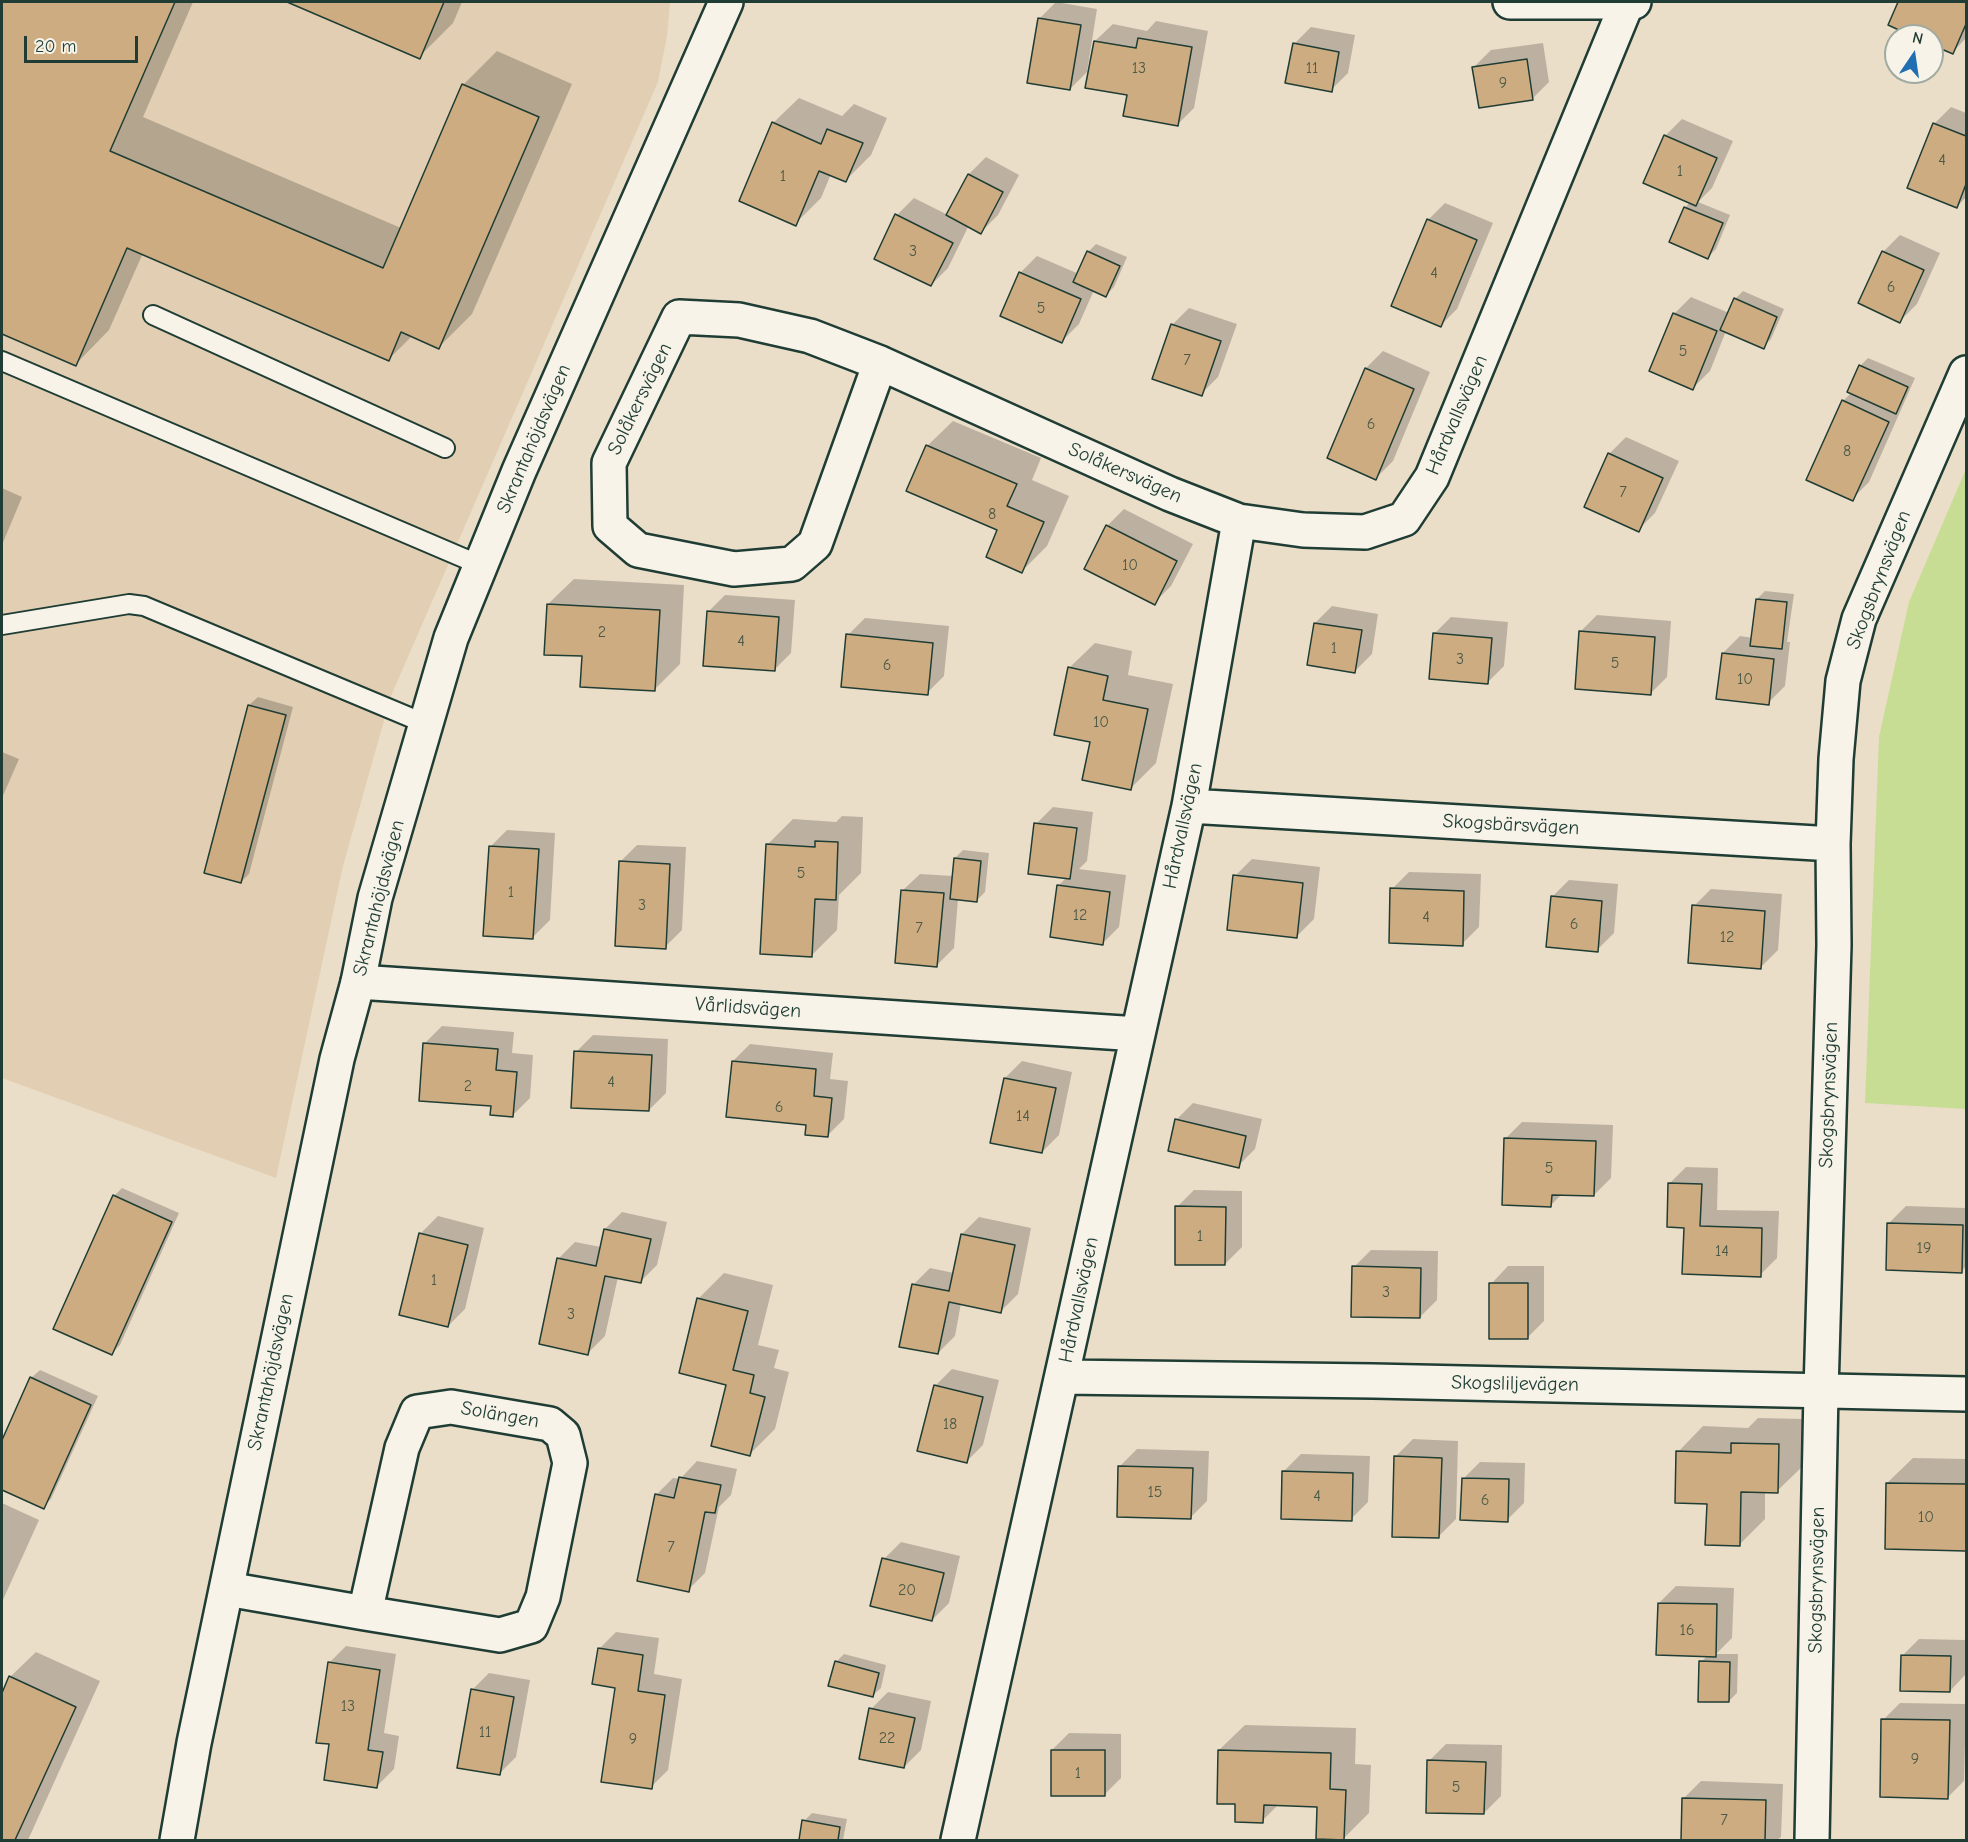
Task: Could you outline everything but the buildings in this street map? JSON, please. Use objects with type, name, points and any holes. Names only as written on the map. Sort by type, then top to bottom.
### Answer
[{"type":"street","name":"Skrantahöjdsvägen","points":[[177,1840],[194,1743],[333,1081],[358,982],[375,898],[451,638],[480,565],[726,2]]},
{"type":"street","points":[[1510,2],[1630,2]]},
{"type":"street","name":"Hårdvallsvägen","points":[[958,1840],[1189,806],[1239,521],[1303,530],[1365,532],[1404,519],[1432,477],[1630,2]]},
{"type":"street","name":"Solåkersvägen","points":[[880,363],[815,544],[792,564],[734,569],[638,550],[610,526],[609,463],[679,317],[739,320],[810,336],[880,363],[1170,494],[1239,521]]},
{"type":"street","name":"Skogsbrynsvägen","points":[[1812,1840],[1833,945],[1833,844],[1836,759],[1843,681],[1859,619],[1966,373]]},
{"type":"street","name":"Skogsbärsvägen","points":[[1189,806],[1833,844]]},
{"type":"street","name":"Vårlidsvägen","points":[[358,982],[1138,1034]]},
{"type":"street","name":"Skogsliljevägen","points":[[1062,1377],[1385,1381],[1966,1394]]},
{"type":"street","name":"Solängen","points":[[227,1589],[365,1613],[500,1635],[531,1626],[543,1597],[570,1463],[563,1434],[550,1424],[451,1407],[417,1413],[402,1448],[365,1613]]},
{"type":"lane","points":[[153,315],[445,448]]},
{"type":"lane","points":[[2,361],[480,565]]},
{"type":"lane","points":[[2,626],[129,604],[144,606],[426,724]]},
{"type":"shaded area","points":[[2,2],[670,2],[667,36],[658,82],[391,696],[343,866],[276,1178],[2,1078]]},
{"type":"green space","points":[[1966,469],[1966,1109],[1865,1103],[1879,737],[1909,602]]}]
